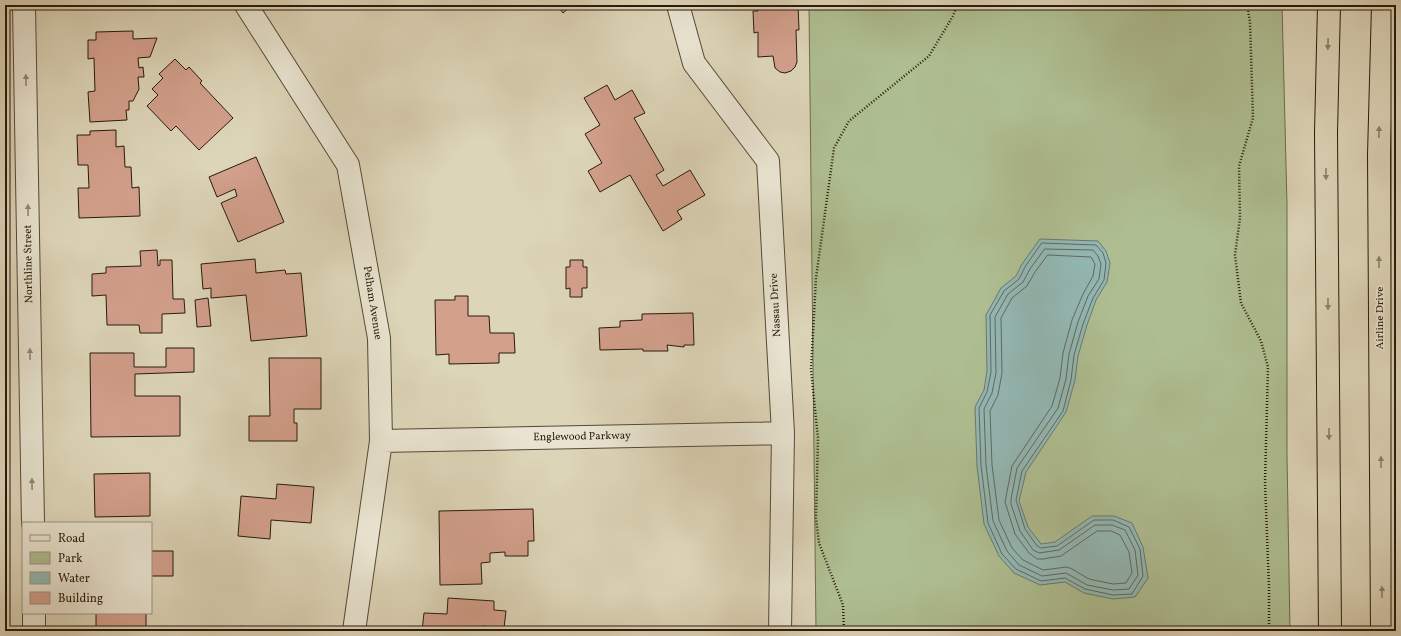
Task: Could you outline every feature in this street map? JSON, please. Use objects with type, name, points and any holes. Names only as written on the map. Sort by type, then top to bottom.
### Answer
[{"type":"highway","points":[[1329,5],[1326,133],[1330,631]]},
{"type":"highway","name":"Airline Drive","points":[[1382,631],[1379,155],[1383,5]]},
{"type":"street","name":"Northline Street","points":[[24,5],[33,522]]},
{"type":"street","name":"Pelham Avenue","points":[[246,5],[348,165],[379,338],[381,440],[354,631]]},
{"type":"street","name":"Nassau Drive","points":[[678,5],[694,63],[768,160],[783,433],[780,631]]},
{"type":"street","name":"Englewood Parkway","points":[[381,440],[783,433]]},
{"type":"street","points":[[34,614],[34,631]]},
{"type":"path","points":[[844,631],[843,605],[819,543],[816,518],[818,438],[811,370],[816,278],[834,148],[849,121],[929,56],[954,16],[957,5]]},
{"type":"path","points":[[1247,5],[1250,22],[1253,118],[1239,166],[1240,218],[1235,254],[1241,303],[1261,341],[1268,367],[1265,482],[1269,631]]},
{"type":"green space","points":[[809,5],[1282,5],[1287,205],[1287,455],[1290,631],[816,631]]},
{"type":"water","points":[[1040,239],[1098,241],[1106,251],[1110,263],[1107,282],[1096,300],[1087,325],[1078,356],[1075,380],[1066,412],[1026,472],[1019,501],[1028,527],[1041,544],[1055,542],[1092,516],[1114,516],[1132,523],[1143,547],[1148,578],[1135,597],[1113,599],[1084,593],[1065,582],[1040,585],[1014,573],[999,556],[984,524],[977,466],[975,407],[984,390],[987,371],[986,315],[1001,288],[1016,276],[1022,264]]},
{"type":"building","points":[[557,5],[572,5],[563,13]]},
{"type":"building","points":[[752,5],[798,5],[799,30],[796,30],[797,62],[791,71],[785,73],[780,72],[775,68],[773,56],[758,57],[758,32],[754,33],[753,11],[758,11],[757,6]]},
{"type":"building","points":[[133,31],[133,39],[157,38],[150,57],[138,58],[139,68],[143,67],[144,77],[138,77],[139,89],[133,101],[129,101],[129,110],[126,110],[127,120],[90,122],[88,92],[95,91],[94,58],[88,59],[88,40],[96,40],[96,32]]},
{"type":"building","points":[[175,59],[186,70],[189,67],[202,81],[200,83],[233,118],[199,150],[176,126],[171,131],[147,106],[158,95],[152,89],[163,78],[159,74]]},
{"type":"building","points":[[607,85],[615,100],[632,90],[645,113],[634,118],[664,170],[656,175],[663,186],[690,170],[705,195],[677,211],[682,219],[663,231],[630,175],[600,192],[588,171],[602,163],[585,134],[600,125],[584,98]]},
{"type":"building","points":[[116,130],[116,147],[124,146],[125,167],[131,167],[132,188],[139,187],[140,216],[79,218],[78,188],[89,188],[88,165],[78,165],[77,135],[90,135],[90,131]]},
{"type":"building","points":[[256,157],[284,222],[238,242],[221,203],[237,196],[235,189],[217,197],[209,177]]},
{"type":"building","points":[[157,250],[158,266],[160,265],[160,260],[172,260],[173,299],[184,299],[185,313],[162,314],[162,333],[140,333],[139,325],[107,325],[106,295],[92,296],[92,274],[106,273],[106,267],[141,266],[140,251]]},
{"type":"building","points":[[255,259],[256,273],[285,270],[286,274],[301,273],[307,336],[251,341],[246,295],[211,298],[211,288],[203,289],[201,264]]},
{"type":"building","points":[[570,260],[583,260],[583,267],[587,267],[587,288],[582,288],[582,297],[570,297],[570,288],[566,289],[566,267],[570,267]]},
{"type":"building","points":[[455,296],[468,296],[468,316],[489,316],[490,333],[514,333],[515,353],[499,353],[499,363],[449,364],[449,354],[436,355],[435,300],[455,300]]},
{"type":"building","points":[[208,298],[211,326],[197,327],[195,300]]},
{"type":"building","points":[[693,313],[694,345],[684,345],[684,347],[667,345],[668,351],[643,351],[643,349],[600,350],[599,328],[620,327],[620,321],[642,320],[642,314]]},
{"type":"building","points":[[166,348],[194,348],[194,372],[135,374],[135,396],[180,396],[180,436],[91,437],[90,353],[134,353],[134,367],[166,367]]},
{"type":"building","points":[[269,358],[321,358],[321,409],[294,409],[294,423],[297,423],[297,441],[249,441],[249,416],[270,416]]},
{"type":"building","points":[[150,473],[150,516],[95,517],[94,474]]},
{"type":"building","points":[[277,484],[314,487],[311,523],[271,520],[270,539],[238,536],[241,496],[276,499]]},
{"type":"building","points":[[533,509],[534,541],[528,541],[528,556],[505,556],[505,552],[490,553],[490,562],[481,563],[482,584],[440,585],[439,511]]},
{"type":"building","points":[[152,551],[173,551],[173,576],[152,576]]},
{"type":"building","points":[[448,598],[494,601],[494,610],[506,611],[504,628],[483,626],[483,631],[422,631],[424,613],[447,614]]},
{"type":"building","points":[[96,614],[146,614],[146,631],[96,631]]},
{"type":"building","points":[[241,626],[269,631],[240,631]]}]
